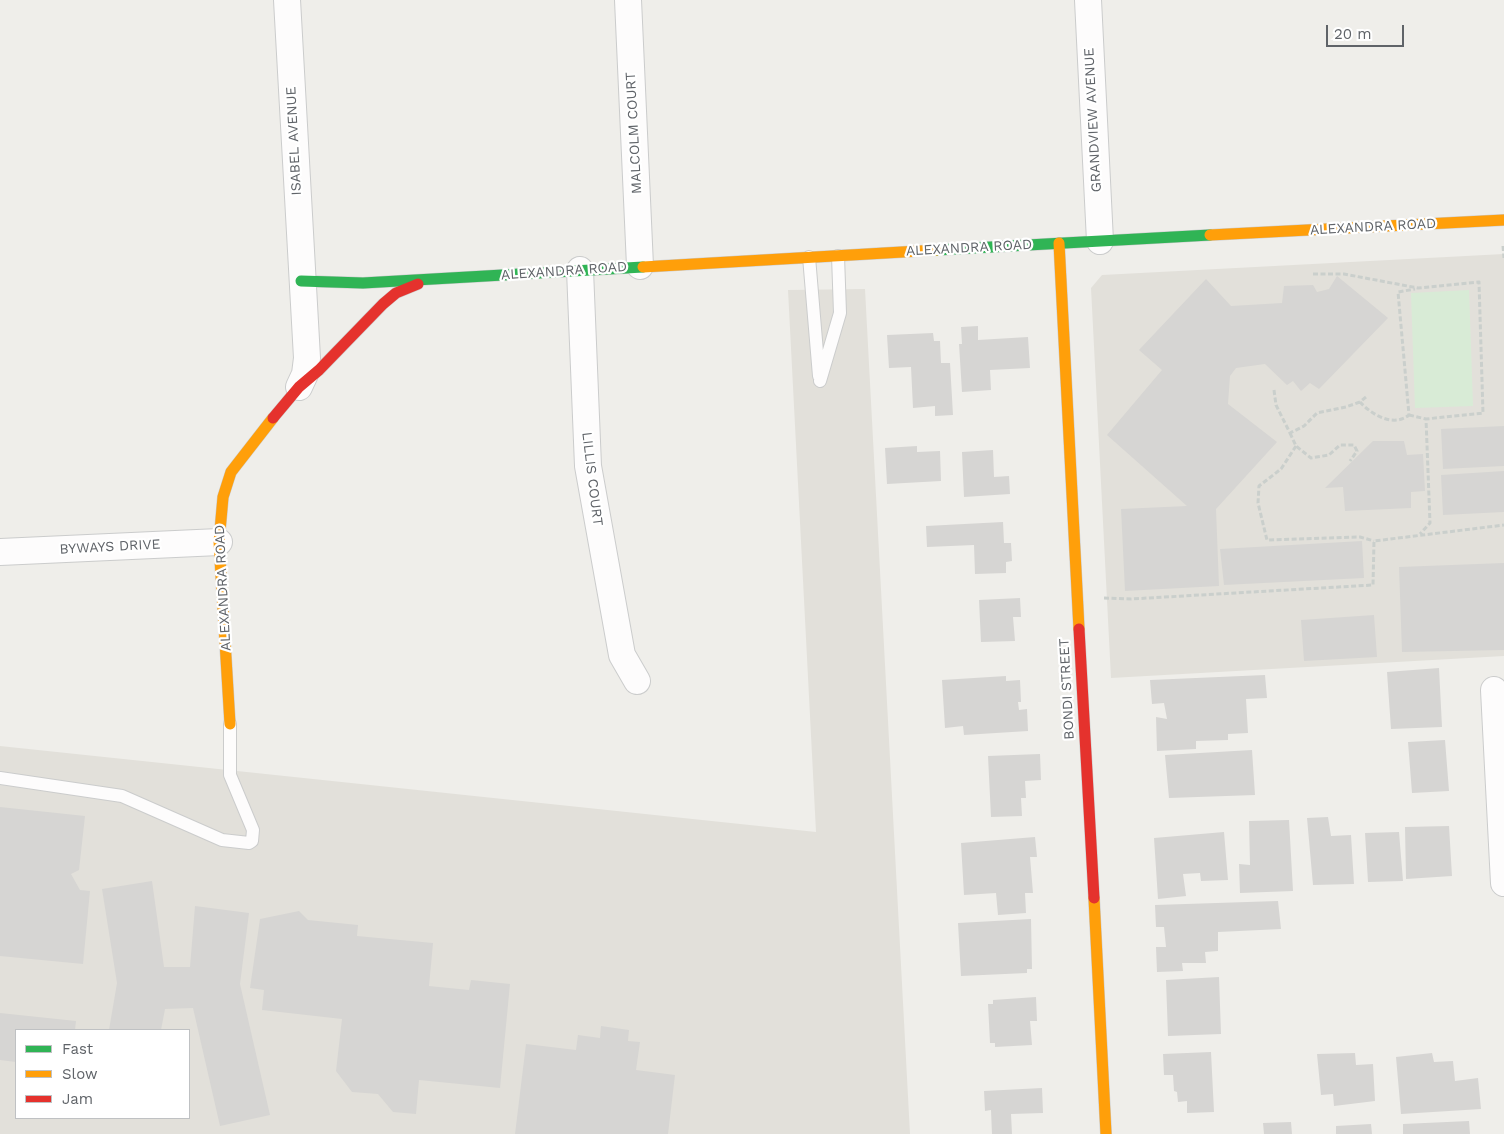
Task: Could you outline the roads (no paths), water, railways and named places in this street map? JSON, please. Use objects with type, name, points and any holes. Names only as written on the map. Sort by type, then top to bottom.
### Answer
[{"type":"street","name":"ISABEL AVENUE","points":[[286,0],[301,281]]},
{"type":"street","name":"MALCOLM COURT","points":[[628,0],[640,266]]},
{"type":"street","name":"GRANDVIEW AVENUE","points":[[1088,0],[1100,241]]},
{"type":"street","name":"ALEXANDRA ROAD","points":[[299,387],[307,358],[301,281],[363,283],[640,266],[1504,220]]},
{"type":"street","name":"BONDI STREET","points":[[1059,243],[1106,1134]]},
{"type":"street","name":"LILLIS COURT","points":[[580,270],[588,466],[622,655],[637,680]]},
{"type":"street","name":"ALEXANDRA ROAD","points":[[230,724],[220,542],[223,497],[231,472],[244,452],[299,387],[319,370],[396,293],[434,279]]},
{"type":"street","name":"BYWAYS DRIVE","points":[[0,552],[220,542]]},
{"type":"street","points":[[1494,690],[1504,883]]},
{"type":"lane","points":[[809,257],[820,381],[836,333],[840,313],[838,256]]},
{"type":"lane","points":[[0,778],[122,796],[222,840],[235,844],[249,843],[252,841],[253,830],[230,774],[230,724]]}]
